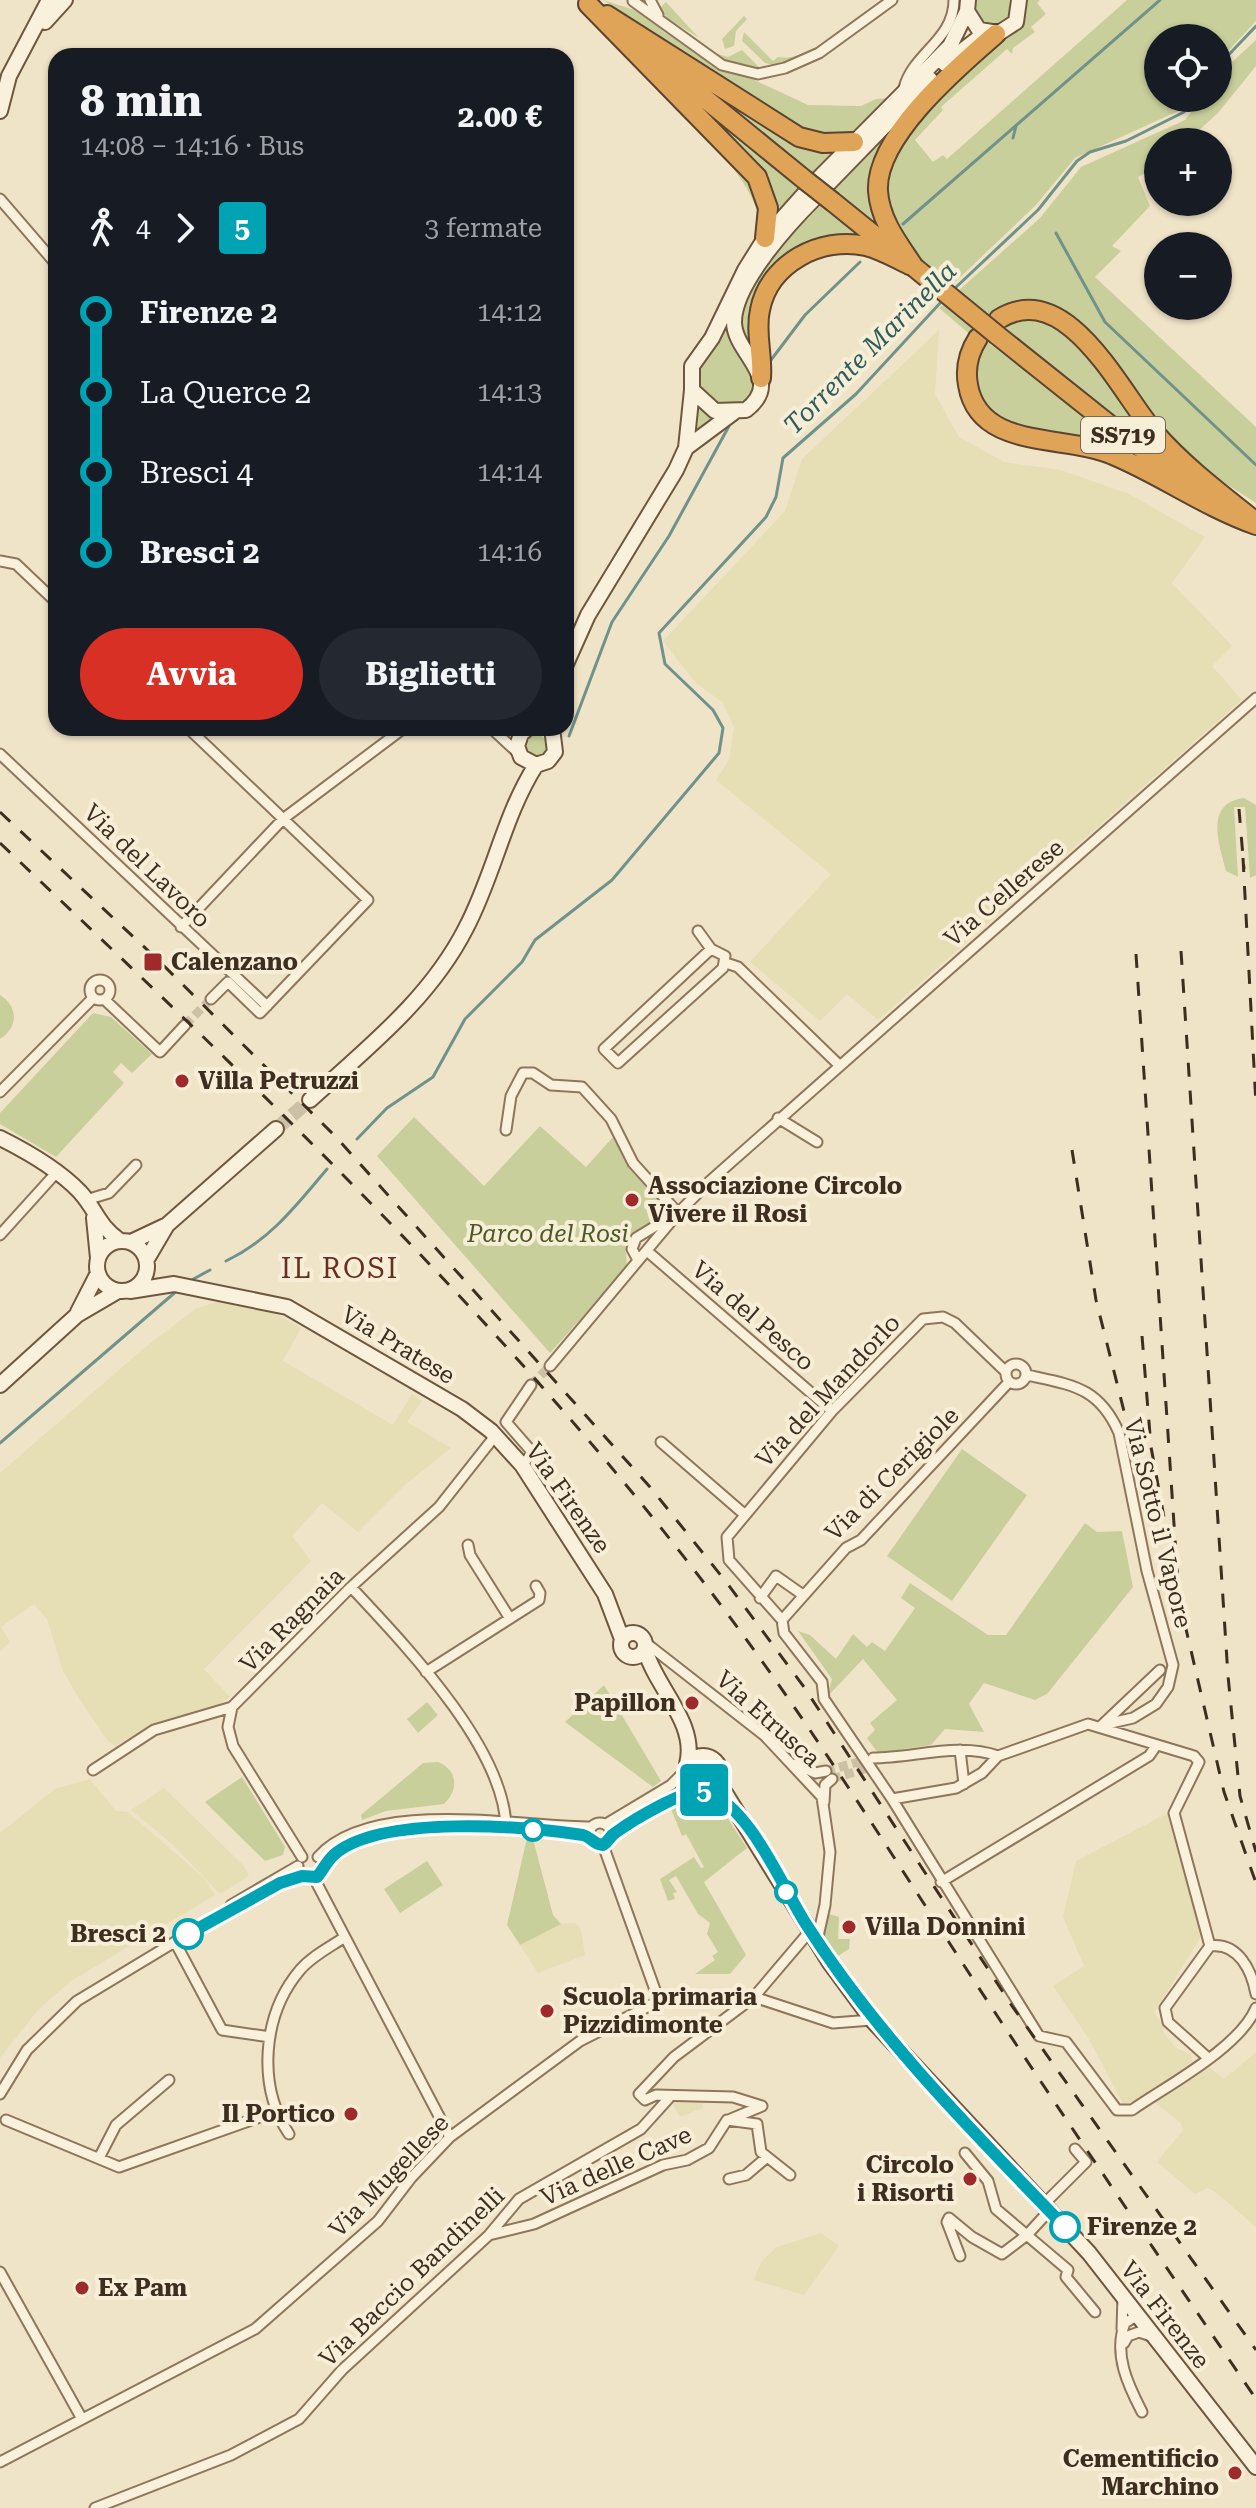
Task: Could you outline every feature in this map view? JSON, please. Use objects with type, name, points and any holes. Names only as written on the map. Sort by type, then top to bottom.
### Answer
[{"type":"highway","points":[[586,2],[799,137],[823,143],[854,142]]},
{"type":"highway","points":[[586,2],[757,177],[768,208],[765,238]]},
{"type":"highway","name":"SS719","points":[[586,2],[914,267],[998,327],[1152,457],[1256,524]]},
{"type":"highway","points":[[914,267],[888,228],[881,210],[878,180],[883,157],[910,120],[991,33]]},
{"type":"highway","points":[[761,378],[758,323],[762,301],[773,280],[791,262],[824,247],[855,244],[877,250],[914,267]]},
{"type":"highway","points":[[998,327],[1026,310],[1066,322],[1088,344],[1154,432],[1191,470],[1256,524]]},
{"type":"highway","points":[[978,338],[970,356],[968,386],[980,412],[993,425],[1024,436],[1083,444],[1107,452],[1210,507],[1256,524]]},
{"type":"main road","points":[[0,111],[5,81],[49,0]]},
{"type":"main road","points":[[30,40],[65,0]]},
{"type":"main road","points":[[574,646],[588,615],[656,505],[686,448],[692,366],[712,338],[739,279],[765,238],[962,48],[1016,22],[1019,0]]},
{"type":"main road","points":[[686,448],[734,412],[753,403],[761,378],[735,333],[736,310],[773,245],[854,142],[950,46],[968,3]]},
{"type":"main road","points":[[968,3],[975,27],[991,33]]},
{"type":"main road","points":[[692,390],[708,408],[721,413],[734,412]]},
{"type":"main road","points":[[519,791],[518,739],[521,736]]},
{"type":"main road","points":[[310,1100],[398,1020],[443,966],[474,912],[519,791],[536,765],[552,757],[556,746],[552,736]]},
{"type":"main road","points":[[520,756],[536,765]]},
{"type":"main road","points":[[77,1315],[109,1244],[126,1242],[167,1225],[276,1129]]},
{"type":"main road","points":[[2,1138],[56,1173],[86,1200],[94,1218],[98,1266],[107,1287],[124,1291],[179,1284]]},
{"type":"main road","points":[[94,1218],[179,1284]]},
{"type":"main road","points":[[0,1385],[77,1315],[144,1280],[147,1261],[167,1225]]},
{"type":"main road","name":"Via Pratese","points":[[179,1284],[268,1301],[306,1316],[421,1383],[493,1434]]},
{"type":"main road","name":"Via Firenze","points":[[493,1434],[522,1465],[661,1683],[686,1732],[690,1747],[687,1781],[742,1818]]},
{"type":"main road","name":"Via Firenze","points":[[686,1732],[719,1767],[720,1778],[742,1818],[813,1936],[872,2020],[1047,2207],[1123,2296],[1256,2467]]},
{"type":"main road","points":[[686,1767],[696,1756],[713,1759]]},
{"type":"main road","points":[[700,1790],[720,1778]]},
{"type":"street","points":[[621,0],[634,0],[722,65],[749,73],[766,73],[819,53],[892,0]]},
{"type":"street","points":[[650,0],[660,18]]},
{"type":"street","points":[[903,93],[906,81],[948,30],[954,0]]},
{"type":"street","points":[[0,199],[48,255]]},
{"type":"street","points":[[0,211],[11,214]]},
{"type":"street","points":[[0,561],[16,564],[48,594]]},
{"type":"street","name":"Via Cellerese","points":[[550,1366],[678,1213],[778,1118],[1256,698]]},
{"type":"street","points":[[196,736],[368,900],[260,1013],[228,982],[211,999]]},
{"type":"street","points":[[181,927],[283,819],[393,736]]},
{"type":"street","points":[[499,736],[520,756]]},
{"type":"street","name":"Via del Lavoro","points":[[0,754],[267,1006]]},
{"type":"street","points":[[698,931],[711,949],[722,953],[726,963],[738,967],[838,1064]]},
{"type":"street","points":[[711,949],[604,1049],[618,1063],[726,963]]},
{"type":"street","points":[[701,958],[703,969],[716,974]]},
{"type":"street","points":[[93,998],[91,985],[103,980],[111,991],[105,1000]]},
{"type":"street","points":[[93,998],[105,1000],[160,1052],[185,1025]]},
{"type":"street","points":[[0,1092],[93,998]]},
{"type":"street","points":[[649,1008],[662,1023]]},
{"type":"street","points":[[506,1130],[511,1096],[523,1073],[533,1073],[551,1085],[582,1087],[611,1119],[633,1163],[678,1213]]},
{"type":"street","points":[[778,1118],[817,1142]]},
{"type":"street","points":[[86,1200],[109,1193],[136,1165]]},
{"type":"street","points":[[0,1235],[56,1173]]},
{"type":"street","name":"Via Cellerese","points":[[638,1260],[632,1249],[636,1238],[678,1213]]},
{"type":"street","name":"Via del Pesco","points":[[647,1251],[832,1411]]},
{"type":"street","name":"Via del Mandorlo","points":[[760,1598],[729,1560],[727,1537],[832,1411],[923,1319],[943,1317],[1009,1373],[1021,1365],[1027,1375]]},
{"type":"street","points":[[1009,1373],[1020,1384],[1027,1375]]},
{"type":"street","name":"Via di Cerigiole","points":[[782,1620],[846,1548],[861,1540],[1009,1373]]},
{"type":"street","name":"Via Sotto il Vapore","points":[[998,1756],[1076,1726],[1102,1725],[1133,1718],[1163,1697],[1173,1665],[1147,1571],[1119,1433],[1110,1413],[1097,1398],[1068,1384],[1027,1375]]},
{"type":"street","points":[[522,1465],[533,1453],[506,1422],[531,1385]]},
{"type":"street","name":"Via Ragnaia","points":[[301,1866],[233,1746],[228,1727],[236,1703],[351,1587],[439,1507],[493,1434]]},
{"type":"street","points":[[661,1442],[744,1514]]},
{"type":"street","points":[[468,1545],[470,1555],[509,1617]]},
{"type":"street","points":[[803,1595],[776,1576],[760,1598],[782,1620],[784,1633],[822,1682],[824,1699],[892,1799],[1039,2036],[1066,2042],[1117,2110],[1132,2110],[1207,2057],[1249,2023],[1256,2008]]},
{"type":"street","points":[[426,1672],[539,1600],[540,1593],[536,1586]]},
{"type":"street","points":[[351,1587],[426,1672],[492,1766],[506,1825]]},
{"type":"street","name":"Via Etrusca","points":[[636,1644],[738,1713],[782,1753],[822,1797],[827,1829],[828,1878],[813,1936]]},
{"type":"street","points":[[1160,1670],[1102,1725],[1156,1746],[1194,1756],[1199,1762],[1174,1813],[1210,1946]]},
{"type":"street","points":[[93,1770],[154,1730],[236,1703]]},
{"type":"street","points":[[1131,1737],[1127,1728],[1133,1718]]},
{"type":"street","points":[[941,1882],[1149,1756],[1156,1746]]},
{"type":"street","points":[[875,1762],[960,1750],[982,1750],[998,1756],[964,1784],[892,1799]]},
{"type":"street","points":[[960,1750],[964,1784]]},
{"type":"street","points":[[782,1753],[815,1773],[829,1775],[824,1797],[827,1829]]},
{"type":"street","points":[[318,1857],[353,1835],[422,1819],[590,1832],[671,1785],[686,1767]]},
{"type":"street","points":[[603,1845],[611,1834],[700,1790]]},
{"type":"street","points":[[606,1824],[611,1834]]},
{"type":"street","points":[[314,1878],[342,1848],[387,1834],[423,1827],[506,1825]]},
{"type":"street","points":[[590,1832],[593,1843],[603,1845]]},
{"type":"street","points":[[603,1845],[659,2001]]},
{"type":"street","points":[[0,2094],[27,2050],[62,2013],[94,1990],[226,1911],[244,1896],[301,1866],[312,1854],[318,1857],[322,1868]]},
{"type":"street","points":[[301,1866],[314,1878],[450,2137]]},
{"type":"street","points":[[727,2120],[762,2106],[733,2097],[669,2098],[656,2095],[643,2100],[639,2094],[674,2057],[754,1997],[813,1936]]},
{"type":"street","points":[[289,2134],[274,2112],[267,2069],[270,2037],[289,1984],[303,1967],[345,1937]]},
{"type":"street","points":[[175,1942],[222,2030],[270,2037]]},
{"type":"street","points":[[1210,1946],[1228,1950],[1247,1964],[1256,1994]]},
{"type":"street","points":[[1207,2057],[1168,2022],[1165,2008],[1210,1946]]},
{"type":"street","name":"Via Mugellese","points":[[0,2462],[255,2329],[378,2221],[411,2178],[450,2137],[580,2041],[659,2001],[754,1997],[833,2023],[872,2020]]},
{"type":"street","points":[[99,2158],[116,2125],[169,2080]]},
{"type":"street","name":"Via Baccio Bandinelli","points":[[95,2508],[121,2501],[259,2443],[299,2419],[342,2370],[489,2235],[519,2199],[641,2129],[669,2098]]},
{"type":"street","points":[[6,2120],[119,2167],[274,2112]]},
{"type":"street","points":[[727,2120],[757,2124],[761,2152],[790,2175]]},
{"type":"street","name":"Via delle Cave","points":[[489,2235],[534,2224],[663,2165],[687,2160],[709,2148],[727,2120]]},
{"type":"street","points":[[960,2256],[948,2226],[949,2218],[972,2237],[1002,2254],[1027,2235],[1086,2162],[1075,2149]]},
{"type":"street","points":[[965,2153],[988,2181],[996,2209],[1068,2270],[1066,2277],[1095,2312]]},
{"type":"street","points":[[729,2179],[746,2175],[766,2158]]},
{"type":"street","points":[[0,2272],[82,2419]]},
{"type":"street","points":[[1123,2296],[1124,2377],[1142,2412]]},
{"type":"street","points":[[1125,2333],[1138,2315]]},
{"type":"street","points":[[1125,2333],[1149,2334],[1160,2343]]},
{"type":"shaded area","points":[[939,330],[935,394],[959,437],[1004,462],[1061,470],[1129,494],[1205,537],[1172,583],[1232,646],[1212,666],[1242,700],[878,1020],[847,994],[820,1021],[750,962],[831,874],[716,780],[729,760],[734,727],[722,702],[696,683],[663,641],[785,511],[802,459]]},
{"type":"shaded area","points":[[220,1301],[260,1305],[301,1328],[283,1361],[393,1425],[412,1394],[422,1401],[407,1422],[451,1448],[406,1484],[358,1532],[322,1503],[292,1536],[311,1561],[204,1669],[230,1697],[217,1706],[151,1725],[116,1746],[108,1741],[63,1671],[47,1619],[34,1604],[1,1627],[10,1642],[0,1651],[0,1473],[143,1349],[195,1309]]},
{"type":"shaded area","points":[[90,1779],[116,1811],[128,1812],[204,1878],[215,1895],[71,1981],[38,2010],[0,2058],[0,1833],[55,1789]]},
{"type":"shaded area","points":[[164,1788],[243,1865],[249,1876],[222,1893],[218,1892],[171,1843],[131,1810]]},
{"type":"shaded area","points":[[1170,1812],[1169,1821],[1202,1935],[1154,2013],[1165,2027],[1163,2032],[1176,2048],[1191,2054],[1192,2062],[1135,2101],[1123,2104],[1089,2039],[1053,1986],[1084,1966],[1063,1917],[1076,1861]]},
{"type":"shaded area","points":[[575,1923],[581,1929],[585,1955],[538,1973],[520,1945],[561,1924]]},
{"type":"shaded area","points":[[1256,2052],[1256,2227],[1214,2191],[1207,2188],[1195,2194],[1157,2162],[1183,2130],[1180,2122],[1154,2102],[1208,2066],[1224,2079]]},
{"type":"shaded area","points":[[671,2101],[717,2101],[702,2104],[703,2108],[680,2117]]},
{"type":"shaded area","points":[[821,2233],[839,2246],[804,2295],[754,2280],[761,2262],[777,2247]]},
{"type":"green space","points":[[603,0],[644,13],[663,31],[723,70],[748,77],[808,105],[861,106],[876,99],[890,98],[863,128],[851,134],[809,138]]},
{"type":"green space","points":[[654,0],[661,7],[666,2],[698,37],[668,19]]},
{"type":"green space","points":[[976,0],[1009,0],[1009,17],[1000,26],[984,25],[974,9]]},
{"type":"green space","points":[[1027,0],[1040,0],[1037,3],[1046,14],[1031,27],[1035,32],[1013,48],[1012,54],[1007,49],[941,107],[943,110],[915,140],[933,162],[943,155],[947,159],[1127,0],[1256,0],[1256,21],[1232,47],[1232,24],[1144,24],[1144,112],[1176,112],[1075,158],[1036,205],[953,284],[915,254],[891,224],[883,174],[922,113],[995,42],[1015,33],[1022,22]]},
{"type":"green space","points":[[868,10],[835,38],[821,45],[837,34]]},
{"type":"green space","points":[[744,16],[747,19],[736,31],[734,46],[725,49],[722,39]]},
{"type":"green space","points":[[744,32],[773,61],[778,57],[801,54],[777,66],[765,63],[742,41]]},
{"type":"green space","points":[[1256,40],[1256,66],[1232,96],[1232,62]]},
{"type":"green space","points":[[658,50],[839,148],[815,177]]},
{"type":"green space","points":[[742,50],[761,69],[724,62],[711,52],[728,57]]},
{"type":"green space","points":[[687,93],[802,188],[773,221],[772,208]]},
{"type":"green space","points":[[677,103],[759,190],[760,221],[747,188],[737,173],[673,107]]},
{"type":"green space","points":[[1191,112],[1219,112],[1201,128],[1167,128],[1185,120]]},
{"type":"green space","points":[[904,115],[896,129],[880,230],[831,190]]},
{"type":"green space","points":[[1144,139],[1144,174],[1138,177],[1144,192],[1144,212],[1112,246],[1121,251],[1095,277],[1256,427],[1256,503],[1186,458],[1088,338],[1036,306],[973,337],[939,308],[1040,218],[1081,167]]},
{"type":"green space","points":[[823,203],[867,238],[780,264],[754,350],[741,336],[743,314],[757,277]]},
{"type":"green space","points":[[729,315],[748,357],[753,383],[750,394],[740,402],[722,407],[699,391],[699,380],[705,361]]},
{"type":"green space","points":[[1013,317],[1061,324],[1186,472],[1053,371],[1000,323]]},
{"type":"green space","points":[[983,339],[1142,458],[1024,432],[988,414],[971,378]]},
{"type":"green space","points":[[695,401],[720,416],[691,439]]},
{"type":"green space","points":[[540,736],[546,742],[544,754],[536,757],[528,754],[525,746],[528,738]]},
{"type":"green space","points":[[1244,798],[1256,805],[1256,875],[1250,878],[1245,807],[1234,807],[1238,877],[1226,871],[1217,826],[1223,808],[1231,801]]},
{"type":"green space","points":[[0,995],[10,1005],[14,1017],[11,1029],[0,1039]]},
{"type":"green space","points":[[93,1013],[111,1017],[152,1054],[132,1073],[121,1063],[113,1072],[124,1083],[56,1157],[0,1124],[0,1113]]},
{"type":"green space","name":"Parco del Rosi","points":[[414,1117],[484,1186],[540,1126],[586,1167],[613,1137],[628,1167],[666,1209],[667,1214],[625,1239],[627,1267],[550,1353],[377,1156]]},
{"type":"green space","points":[[962,1449],[1027,1495],[952,1601],[887,1556]]},
{"type":"green space","points":[[1085,1523],[1097,1532],[1122,1531],[1133,1587],[1047,1694],[1035,1700],[984,1683],[969,1704],[984,1732],[945,1729],[931,1745],[878,1753],[867,1738],[875,1730],[870,1723],[897,1700],[863,1659],[827,1697],[832,1679],[798,1631],[810,1635],[836,1659],[853,1634],[867,1647],[872,1642],[885,1651],[915,1608],[901,1598],[910,1583],[988,1635],[1006,1635]]},
{"type":"green space","points":[[604,1685],[661,1781],[653,1787],[565,1722]]},
{"type":"green space","points":[[427,1702],[438,1715],[418,1733],[407,1719]]},
{"type":"green space","points":[[438,1762],[449,1770],[454,1781],[452,1793],[444,1804],[386,1811],[362,1820],[361,1815],[423,1763]]},
{"type":"green space","points":[[242,1777],[285,1847],[283,1855],[265,1861],[205,1802]]},
{"type":"green space","points":[[693,1800],[721,1808],[747,1848],[704,1882],[746,1955],[730,1974],[695,1974],[715,1960],[712,1956],[718,1952],[707,1934],[710,1923],[698,1914],[676,1876],[669,1880],[677,1892],[673,1893],[675,1899],[668,1901],[660,1879],[694,1857],[701,1868],[704,1867],[686,1834],[682,1836],[671,1809]]},
{"type":"green space","points":[[527,1838],[533,1839],[553,1915],[561,1924],[520,1945],[507,1925]]},
{"type":"green space","points":[[427,1861],[443,1885],[400,1913],[384,1889]]},
{"type":"green space","points":[[829,1914],[839,1917],[838,1939],[850,1939],[849,1949],[833,1959],[822,1939]]},
{"type":"waterway","points":[[903,224],[1160,0]]},
{"type":"waterway","name":"Torrente Marinella","points":[[1232,51],[1256,26]]},
{"type":"waterway","name":"Torrente Marinella","points":[[953,290],[1038,210],[1077,161],[1090,152],[1126,141],[1184,112]]},
{"type":"waterway","points":[[1013,138],[1016,126]]},
{"type":"waterway","points":[[1056,233],[1105,322],[1256,465]]},
{"type":"waterway","points":[[771,360],[805,315],[860,262]]},
{"type":"waterway","name":"Torrente Marinella","points":[[357,1139],[387,1108],[433,1077],[465,1019],[522,962],[535,940],[612,880],[719,753],[723,728],[713,710],[665,664],[659,633],[766,517],[776,497],[783,458],[856,394],[942,301]]},
{"type":"waterway","points":[[574,723],[612,622],[669,536],[729,426]]},
{"type":"waterway","name":"Torrente Marinella","points":[[226,1261],[269,1232],[327,1169]]},
{"type":"waterway","name":"Torrente Marinella","points":[[188,1282],[210,1270]]},
{"type":"waterway","name":"Torrente Marinella","points":[[0,1443],[179,1289]]},
{"type":"tunnel","points":[[185,1025],[211,999]]},
{"type":"tunnel","points":[[276,1129],[310,1100]]},
{"type":"tunnel","points":[[531,1385],[550,1366]]},
{"type":"tunnel","points":[[826,1771],[869,1759]]},
{"type":"tunnel","points":[[832,1779],[877,1765]]},
{"type":"railway","points":[[1239,809],[1244,869]]},
{"type":"railway","points":[[0,812],[157,959],[335,1136],[650,1487],[727,1583],[804,1687],[1012,2006],[1256,2350]]},
{"type":"railway","points":[[0,843],[188,1022],[373,1205],[550,1395],[634,1494],[788,1698],[1028,2062],[1256,2399]]},
{"type":"railway","points":[[1243,858],[1256,1105]]},
{"type":"railway","points":[[1181,951],[1228,1676],[1240,1796],[1256,1852]]},
{"type":"railway","points":[[1136,954],[1179,1599],[1224,1792],[1256,1883]]},
{"type":"railway","points":[[1072,1150],[1096,1300],[1169,1590]]},
{"type":"railway","points":[[1142,1336],[1151,1447],[1164,1517]]},
{"type":"bus line","name":"5","points":[[188,1934],[280,1883],[302,1876],[310,1879],[317,1877],[327,1861],[342,1848],[375,1837],[423,1827],[486,1827],[589,1836],[596,1844],[603,1845],[610,1840],[611,1834],[677,1797],[695,1789],[705,1790],[742,1818],[830,1963],[872,2020],[1065,2227]]},
{"type":"place","name":"Calenzano","points":[[153,962]]},
{"type":"place","name":"Villa Petruzzi","points":[[182,1081]]},
{"type":"place","name":"Associazione Circolo Vivere il Rosi","points":[[632,1200]]},
{"type":"place","name":"Papillon","points":[[692,1703]]},
{"type":"place","name":"Villa Donnini","points":[[849,1927]]},
{"type":"place","name":"Bresci 2","points":[[188,1934]]},
{"type":"place","name":"Scuola primaria Pizzidimonte","points":[[547,2011]]},
{"type":"place","name":"Il Portico","points":[[351,2114]]},
{"type":"place","name":"Circolo i Risorti","points":[[970,2179]]},
{"type":"place","name":"Firenze 2","points":[[1065,2227]]},
{"type":"place","name":"Ex Pam","points":[[82,2288]]},
{"type":"place","name":"Cementificio Marchino","points":[[1235,2473]]},
{"type":"district","name":"IL ROSI","points":[[340,1268]]}]
